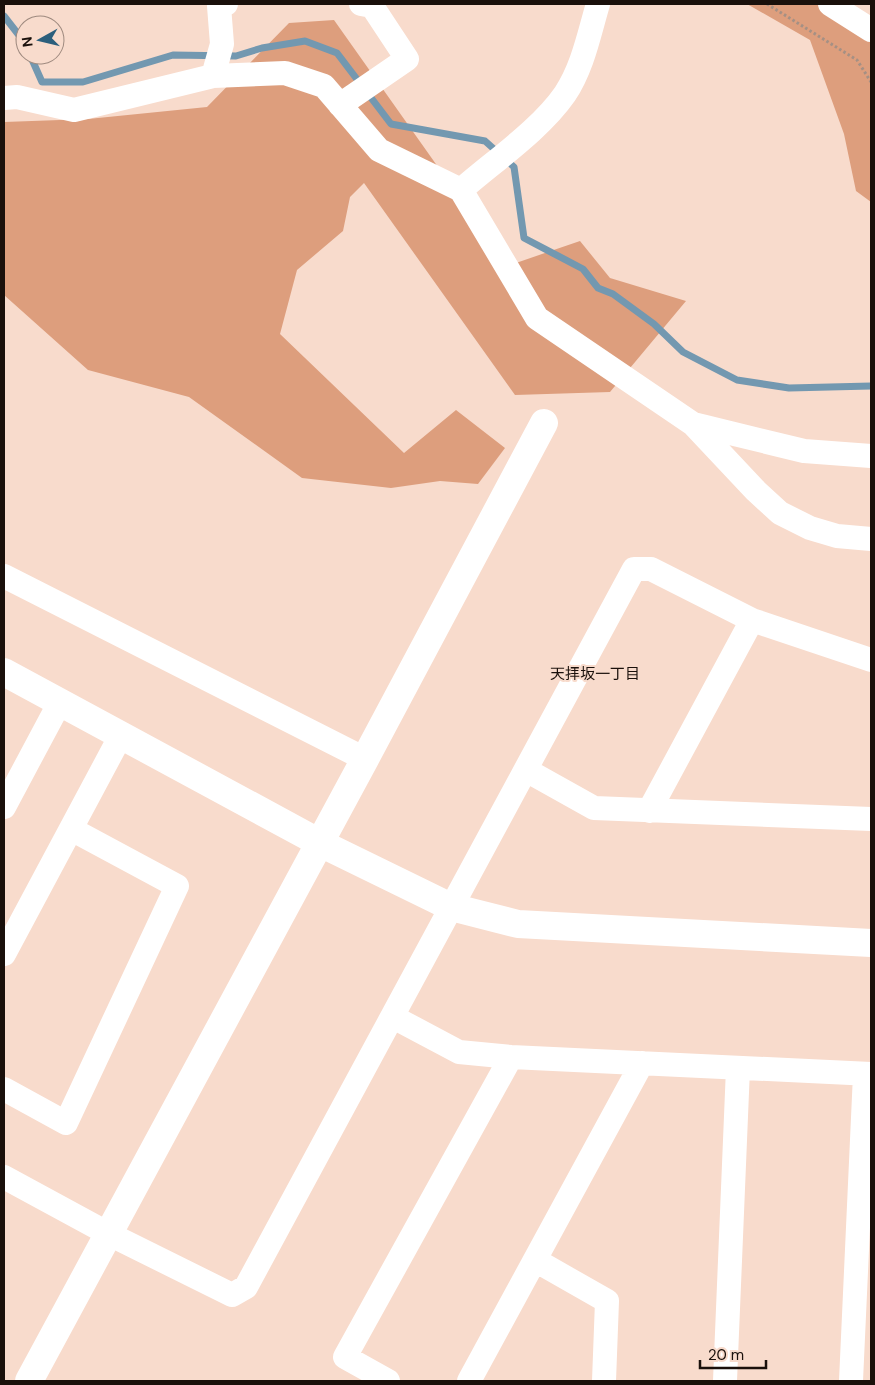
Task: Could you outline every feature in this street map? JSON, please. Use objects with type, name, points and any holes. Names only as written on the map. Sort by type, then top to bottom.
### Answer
[{"type":"street","points":[[213,76],[222,44],[219,6],[226,4]]},
{"type":"street","points":[[340,105],[407,60],[372,6],[361,4]]},
{"type":"street","points":[[461,190],[538,123],[565,93],[582,58],[598,4]]},
{"type":"street","points":[[830,4],[871,30]]},
{"type":"street","points":[[4,98],[17,97],[74,110],[213,76],[285,72],[324,86],[379,150],[461,190],[537,318],[694,424],[756,491],[780,512],[810,528],[837,536],[871,538]]},
{"type":"street","points":[[29,1381],[320,843],[544,423]]},
{"type":"street","points":[[694,424],[804,451],[871,456]]},
{"type":"street","points":[[4,1178],[109,1234],[232,1295],[246,1287],[634,570],[651,568],[752,620],[871,660]]},
{"type":"street","points":[[4,576],[365,759]]},
{"type":"street","points":[[649,810],[752,620]]},
{"type":"street","points":[[4,672],[120,737],[320,843],[451,907],[518,924],[871,943]]},
{"type":"street","points":[[4,807],[60,702]]},
{"type":"street","points":[[4,954],[120,737]]},
{"type":"street","points":[[526,770],[594,808],[871,819]]},
{"type":"street","points":[[4,1089],[66,1123],[177,886],[71,829]]},
{"type":"street","points":[[393,1018],[458,1052],[511,1057],[868,1074],[851,1381]]},
{"type":"street","points":[[388,1381],[345,1357],[511,1057]]},
{"type":"street","points":[[469,1381],[642,1063]]},
{"type":"street","points":[[725,1381],[738,1068]]},
{"type":"street","points":[[535,1260],[607,1301],[604,1381]]},
{"type":"path","points":[[767,4],[857,60],[871,82]]},
{"type":"shaded area","points":[[747,4],[817,4],[871,38],[871,202],[856,191],[844,134],[810,40]]},
{"type":"shaded area","points":[[334,20],[450,184],[504,267],[580,241],[610,278],[686,301],[610,392],[515,395],[364,183],[350,197],[343,231],[297,270],[280,334],[404,453],[456,410],[505,448],[478,484],[440,481],[391,488],[302,478],[189,397],[88,370],[4,295],[4,122],[88,119],[207,107],[289,23]]},
{"type":"waterway","points":[[4,16],[15,30]]},
{"type":"waterway","points":[[34,65],[42,82],[83,82],[173,55],[236,56],[262,48],[305,41],[337,53],[391,124],[485,141],[514,167],[524,238],[583,269],[598,288],[613,294],[654,324],[683,352],[737,380],[789,388],[871,386]]},
{"type":"district","name":"天拝坂一丁目","points":[[595,674]]}]
